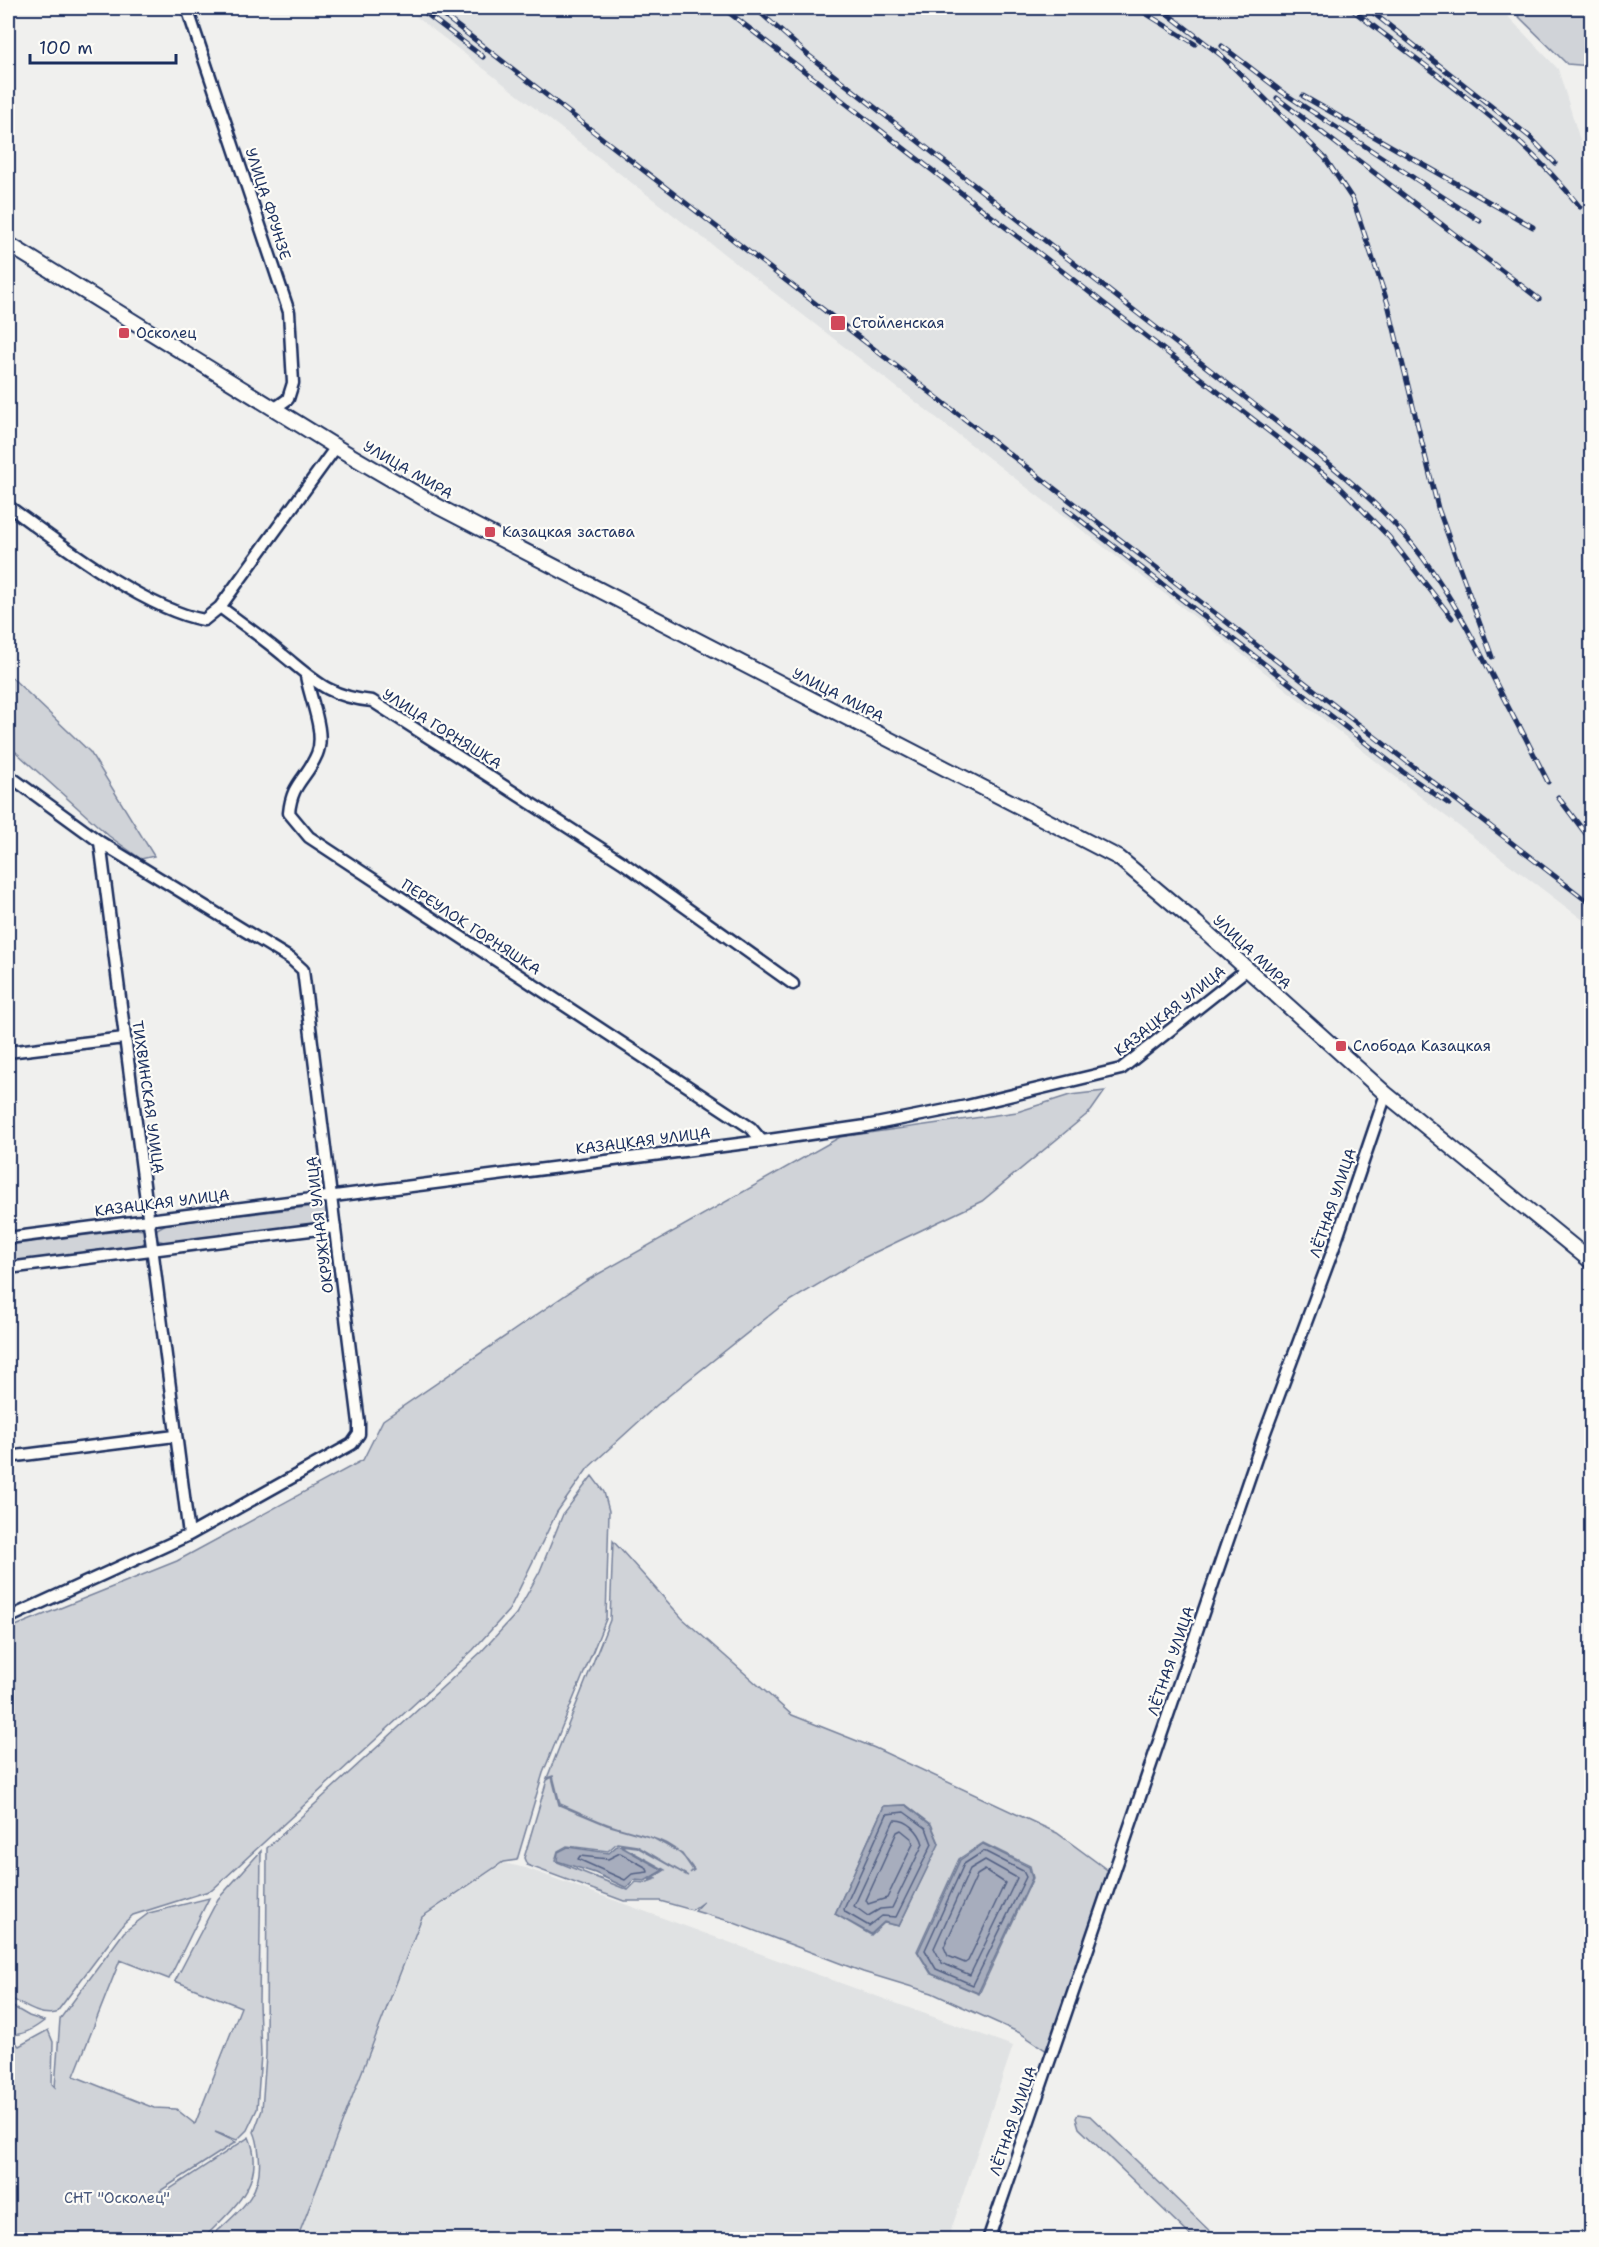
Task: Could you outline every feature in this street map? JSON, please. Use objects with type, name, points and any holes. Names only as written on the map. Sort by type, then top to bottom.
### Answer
[{"type":"main road","name":"УЛИЦА МИРА","points":[[8,244],[336,447],[531,556],[1119,858],[1196,923],[1386,1094],[1592,1262]]},
{"type":"street","name":"УЛИЦА ФРУНЗЕ","points":[[187,8],[289,312],[293,383],[288,399],[275,408]]},
{"type":"street","points":[[8,506],[116,580],[181,616],[204,620],[220,607],[336,447]]},
{"type":"street","name":"УЛИЦА ГОРНЯШКА","points":[[220,607],[284,655],[306,676],[333,694],[348,699],[372,701],[622,862],[793,984]]},
{"type":"street","name":"ПЕРЕУЛОК ГОРНЯШКА","points":[[306,676],[320,736],[317,753],[291,795],[289,813],[309,837],[751,1128],[762,1141]]},
{"type":"street","name":"ОКРУЖНАЯ УЛИЦА","points":[[8,775],[100,842],[291,959],[303,970],[359,1434],[352,1444],[189,1535],[8,1618]]},
{"type":"street","name":"ТИХВИНСКАЯ УЛИЦА","points":[[100,842],[124,1038],[154,1248],[175,1436],[189,1535]]},
{"type":"street","name":"КАЗАЦКАЯ УЛИЦА","points":[[8,1238],[762,1141],[866,1126],[956,1109],[1121,1069],[1246,970]]},
{"type":"street","points":[[8,1052],[124,1038]]},
{"type":"street","name":"ЛЁТНАЯ УЛИЦА","points":[[988,2240],[1264,1435],[1333,1250],[1386,1094]]},
{"type":"street","points":[[8,1268],[334,1227]]},
{"type":"street","points":[[8,1457],[175,1436]]},
{"type":"shaded area","points":[[405,8],[1500,8],[1558,69],[1591,176],[1591,926],[1427,802],[1209,628]]},
{"type":"shaded area","points":[[503,1863],[526,1868],[1013,2046],[948,2239],[298,2239],[423,1918]]},
{"type":"green space","points":[[1510,8],[1591,8],[1591,66],[1567,64]]},
{"type":"green space","points":[[8,674],[90,752],[154,856],[141,859],[109,836],[8,745]]},
{"type":"green space","points":[[1105,1091],[1091,1111],[982,1201],[859,1260],[780,1307],[657,1405],[588,1468],[557,1512],[509,1610],[473,1650],[212,1890],[133,1915],[124,1923],[56,2013],[37,2012],[8,1997],[8,1629],[177,1561],[363,1460],[383,1420],[586,1281],[840,1137],[1017,1112],[1070,1095]]},
{"type":"green space","points":[[317,1206],[330,1209],[330,1219],[318,1224],[168,1243],[157,1240],[155,1236],[157,1229],[166,1224]]},
{"type":"green space","points":[[134,1229],[145,1230],[147,1239],[142,1245],[8,1264],[8,1245]]},
{"type":"green space","points":[[592,1476],[604,1492],[609,1511],[606,1619],[543,1773],[517,1860],[503,1862],[422,1917],[297,2239],[209,2239],[246,2203],[257,2182],[259,2170],[258,2146],[254,2132],[262,2110],[266,2055],[267,1848],[481,1652],[516,1614],[540,1571],[563,1514]]},
{"type":"green space","points":[[613,1541],[682,1618],[792,1715],[875,1748],[1057,1833],[1110,1872],[1047,2051],[1020,2033],[932,1993],[863,1972],[729,1921],[695,1911],[703,1902],[692,1910],[660,1901],[624,1901],[527,1865],[524,1858],[547,1780],[552,1777],[559,1805],[607,1825],[650,1837],[607,1824],[560,1804],[553,1776],[547,1778],[610,1620]],"holes":[[[906,1805],[931,1824],[939,1843],[899,1926],[884,1923],[871,1935],[835,1914],[884,1806]],[[654,1839],[666,1843],[678,1852]],[[617,1843],[637,1846],[688,1876],[637,1847],[620,1845],[665,1870],[649,1880],[658,1878],[645,1883],[636,1882],[628,1890],[555,1861],[558,1851],[567,1846],[608,1851]],[[983,1843],[1030,1866],[1033,1878],[979,1994],[931,1974],[917,1951],[959,1859]]]},
{"type":"green space","name":"СНТ \"Осколец\"","points":[[261,1851],[259,2003],[261,2054],[257,2109],[247,2130],[237,2140],[215,2132],[236,2142],[160,2191],[164,2193],[249,2137],[254,2153],[254,2168],[244,2194],[203,2239],[198,2239],[198,2233],[197,2240],[8,2239],[8,2028],[9,2035],[19,2046],[48,2030],[53,2042],[52,2084],[55,2087],[60,2019],[124,1932],[149,1913],[209,1898],[169,1979],[120,1960],[74,2076],[154,2108],[176,2109],[195,2124],[241,2007],[175,1981],[218,1899]]},
{"type":"green space","points":[[8,2004],[29,2016],[44,2021],[24,2033],[10,2034]]},
{"type":"green space","points":[[1078,2114],[1090,2116],[1218,2239],[1194,2239],[1079,2128],[1076,2118]]},
{"type":"water","points":[[906,1805],[931,1825],[939,1844],[899,1926],[884,1922],[871,1934],[835,1914],[884,1806]]},
{"type":"water","points":[[983,1844],[1029,1867],[1032,1878],[978,1993],[932,1974],[918,1952],[960,1860]]},
{"type":"water","points":[[618,1845],[663,1870],[645,1881],[634,1880],[627,1888],[595,1873],[557,1861],[558,1852],[568,1847],[609,1853]]},
{"type":"railway","points":[[419,8],[483,57]]},
{"type":"railway","points":[[434,8],[1592,905]]},
{"type":"railway","points":[[723,8],[1338,485],[1389,537],[1452,618]]},
{"type":"railway","points":[[755,8],[808,55],[1315,452],[1372,501],[1399,528],[1423,558],[1451,600],[1522,733]]},
{"type":"railway","points":[[1137,8],[1195,44]]},
{"type":"railway","points":[[1160,8],[1222,56]]},
{"type":"railway","points":[[1350,8],[1500,125],[1529,151],[1580,207]]},
{"type":"railway","points":[[1367,8],[1530,137],[1555,163]]},
{"type":"railway","points":[[1222,46],[1282,92],[1480,221]]},
{"type":"railway","points":[[1217,51],[1325,158],[1353,200],[1388,304],[1438,508],[1492,657]]},
{"type":"railway","points":[[1303,96],[1533,227]]},
{"type":"railway","points":[[1277,98],[1539,299]]},
{"type":"railway","points":[[1066,509],[1403,772],[1449,804]]},
{"type":"railway","points":[[1520,727],[1548,782]]},
{"type":"railway","points":[[1558,797],[1592,842]]},
{"type":"place","name":"Стойленская","points":[[838,323]]},
{"type":"place","name":"Осколец","points":[[124,333]]},
{"type":"place","name":"Казацкая застава","points":[[490,532]]},
{"type":"place","name":"Слобода Казацкая","points":[[1341,1046]]}]
